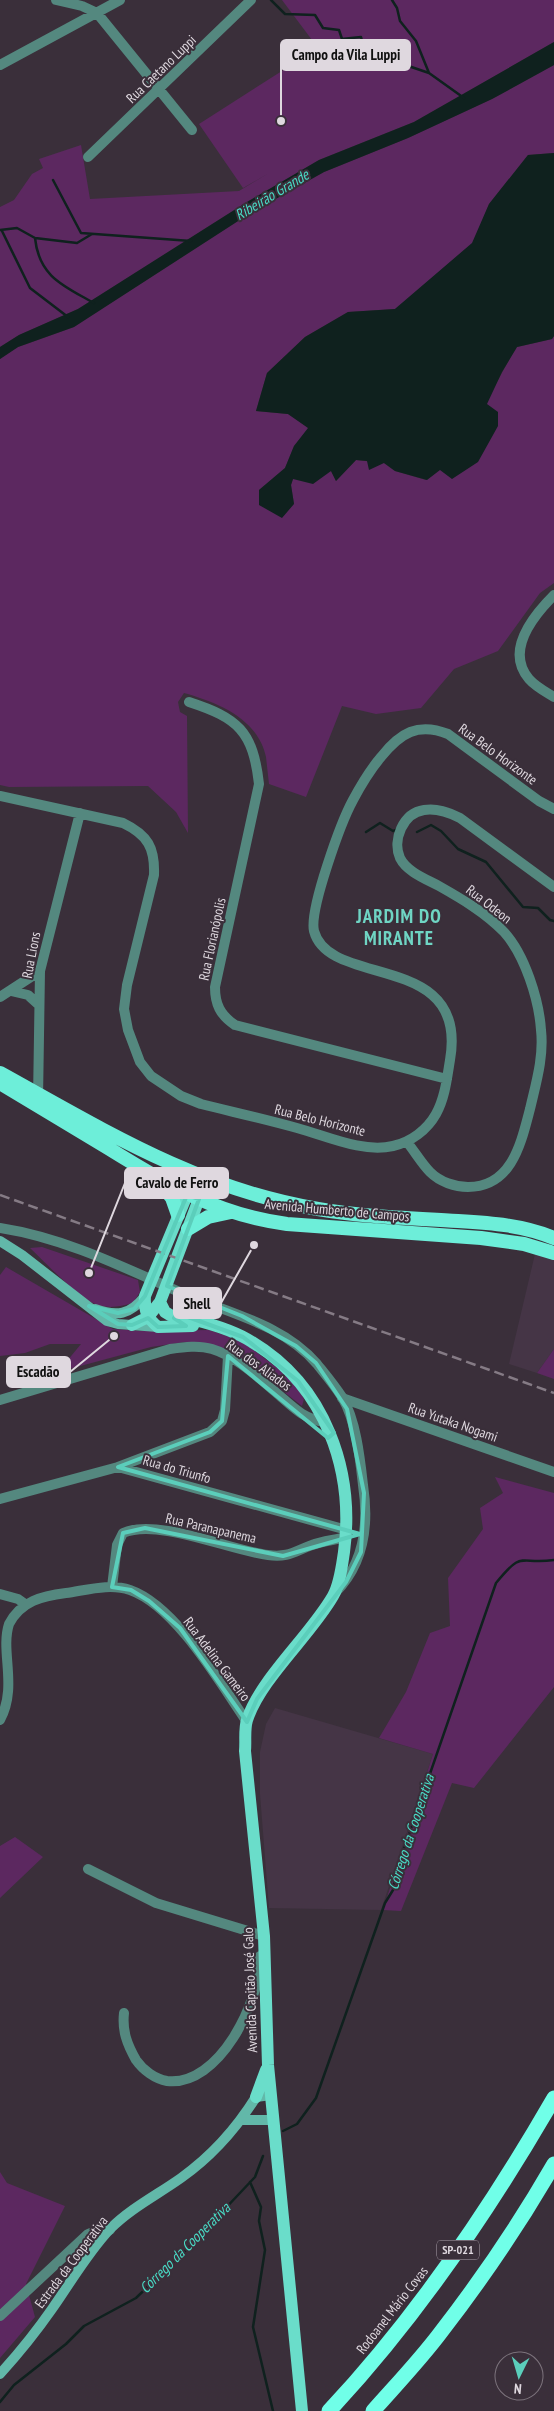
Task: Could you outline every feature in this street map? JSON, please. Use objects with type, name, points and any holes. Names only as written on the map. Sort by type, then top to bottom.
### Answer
[{"type":"highway","name":"Avenida Humberto de Campos","points":[[0,1073],[153,1176],[231,1212],[263,1221],[482,1238],[539,1248],[554,1254]]},
{"type":"highway","name":"Avenida Humberto de Campos","points":[[0,1084],[38,1100],[187,1172],[229,1187],[287,1203],[356,1214],[501,1224],[552,1233]]},
{"type":"highway","points":[[187,1172],[194,1196],[229,1187]]},
{"type":"highway","points":[[153,1176],[172,1198],[178,1215]]},
{"type":"highway","points":[[263,1221],[283,1218],[287,1203]]},
{"type":"highway","points":[[186,1234],[208,1218],[231,1212]]},
{"type":"highway","name":"Rodoanel Mário Covas","points":[[329,2411],[348,2392],[422,2301],[513,2170],[554,2098]]},
{"type":"highway","name":"SP-021","points":[[373,2411],[440,2333],[472,2291],[528,2209],[554,2164]]},
{"type":"main road","points":[[90,1306],[110,1312],[127,1312],[134,1309],[146,1294],[178,1215],[194,1196]]},
{"type":"main road","points":[[132,1325],[148,1317],[162,1299],[186,1234],[194,1196]]},
{"type":"main road","points":[[0,1241],[108,1321],[158,1327],[216,1326]]},
{"type":"main road","points":[[146,1294],[145,1312],[158,1327]]},
{"type":"main road","points":[[162,1299],[165,1312],[170,1315],[216,1326]]},
{"type":"main road","name":"Avenida Capitão José Galo","points":[[216,1326],[252,1342],[284,1366],[298,1381],[324,1422],[343,1472],[347,1502],[346,1534],[334,1594],[257,1699],[247,1722],[245,1751],[261,1935],[268,2065],[302,2411]]},
{"type":"main road","points":[[268,2065],[256,2097],[271,2096]]},
{"type":"main road","name":"Estrada da Cooperativa","points":[[0,2374],[29,2343],[74,2276],[110,2230],[130,2211],[182,2177],[208,2155],[242,2120],[256,2097]]},
{"type":"main road","points":[[242,2120],[273,2120]]},
{"type":"street","points":[[56,0],[82,6],[97,13],[192,130]]},
{"type":"street","points":[[0,65],[120,0]]},
{"type":"street","name":"Rua Caetano Luppi","points":[[88,157],[160,90],[251,0]]},
{"type":"street","points":[[554,595],[523,636],[519,649],[520,664],[529,679],[554,698]]},
{"type":"street","name":"Rua Florianópolis","points":[[188,702],[230,719],[247,737],[256,758],[259,784],[215,986],[215,999],[219,1010],[226,1019],[235,1025],[447,1079]]},
{"type":"street","name":"Rua Belo Horizonte","points":[[0,796],[123,823],[139,831],[150,845],[155,859],[154,875],[127,985],[124,1009],[132,1046],[140,1062],[151,1076],[176,1093],[201,1104],[349,1143],[375,1148],[392,1147],[407,1142],[429,1123],[437,1113],[447,1079],[453,1032],[450,1018],[430,994],[412,982],[340,958],[322,946],[314,932],[313,916],[317,896],[352,802],[372,769],[390,746],[404,734],[419,728],[434,728],[448,734],[539,801],[554,809]]},
{"type":"street","name":"Rua Odeon","points":[[407,1142],[431,1173],[448,1184],[461,1187],[478,1187],[494,1181],[508,1169],[521,1143],[538,1073],[541,1056],[541,1031],[537,1003],[525,967],[505,933],[486,916],[411,870],[400,859],[397,848],[398,836],[403,825],[412,815],[421,810],[447,812],[460,818],[554,887]]},
{"type":"street","name":"Rua Lions","points":[[38,1100],[40,971],[80,813]]},
{"type":"street","points":[[0,997],[40,971]]},
{"type":"street","points":[[11,991],[28,995],[39,1005]]},
{"type":"street","name":"Avenida Capitão José Galo","points":[[0,1228],[35,1236],[104,1259],[265,1327],[296,1346],[316,1363],[342,1398],[359,1451],[364,1493],[365,1523],[361,1552],[356,1566],[346,1582],[334,1594]]},
{"type":"street","points":[[539,1248],[552,1233]]},
{"type":"street","name":"Rua dos Aliados","points":[[1,1402],[170,1349],[203,1348],[228,1356],[266,1384],[303,1416],[324,1422]]},
{"type":"street","points":[[0,1499],[118,1467],[210,1432],[222,1421],[227,1394],[228,1356]]},
{"type":"street","name":"Rua Yutaka Nogami","points":[[342,1398],[554,1472]]},
{"type":"street","name":"Rua do Triunfo","points":[[118,1467],[346,1534]]},
{"type":"street","name":"Rua Paranapanema","points":[[112,1587],[117,1545],[123,1533],[133,1529],[145,1528],[188,1536],[268,1556],[294,1554],[311,1545],[346,1534]]},
{"type":"street","name":"Rua Adelina Gameiro","points":[[0,1717],[8,1694],[4,1639],[9,1624],[25,1604],[47,1595],[112,1587],[131,1590],[149,1601],[180,1628],[247,1722]]},
{"type":"street","points":[[0,1594],[18,1599],[25,1604]]},
{"type":"street","points":[[88,1869],[156,1903],[261,1935],[260,1962],[249,2007],[232,2040],[218,2058],[190,2080],[178,2082],[161,2080],[148,2072],[138,2062],[125,2038],[123,2026],[124,2013]]},
{"type":"street","points":[[0,2316],[88,2234],[100,2229],[110,2230]]},
{"type":"highlighted area","points":[[187,1195],[199,1199],[167,1286],[242,1316],[296,1346],[316,1363],[347,1409],[364,1493],[361,1552],[346,1582],[257,1699],[247,1722],[180,1628],[149,1601],[131,1590],[112,1587],[123,1533],[145,1528],[283,1556],[360,1534],[118,1467],[210,1432],[222,1421],[228,1356],[328,1438],[334,1433],[298,1381],[243,1337],[177,1313],[174,1318],[186,1326],[158,1327],[148,1318],[132,1325],[118,1324],[89,1306],[118,1313],[134,1309],[145,1296]]},
{"type":"shaded area","points":[[282,0],[554,0],[554,42],[414,122],[319,160],[247,202],[78,309],[19,335],[0,347],[0,207],[14,200],[32,174],[43,168],[39,159],[81,145],[90,199],[239,191],[269,173],[243,188],[199,124],[318,48]]},
{"type":"shaded area","points":[[554,65],[554,153],[528,155],[489,204],[473,243],[395,309],[348,312],[305,337],[267,373],[256,411],[288,414],[309,428],[294,446],[285,468],[259,490],[294,504],[291,485],[293,479],[331,471],[336,481],[356,460],[384,463],[395,471],[426,480],[441,468],[466,436],[517,347],[552,339],[554,336],[554,583],[540,593],[498,651],[454,669],[421,708],[376,714],[342,706],[306,797],[269,784],[266,757],[261,743],[245,722],[222,707],[184,693],[178,702],[180,712],[187,716],[188,833],[176,812],[148,786],[9,787],[0,785],[0,359],[18,347],[74,327],[252,212],[324,172],[408,138],[492,99]]},
{"type":"shaded area","points":[[42,1247],[138,1280],[140,1292],[133,1303],[120,1306],[103,1306],[91,1302],[53,1271],[30,1248]]},
{"type":"shaded area","points":[[535,1254],[554,1259],[554,1349],[537,1373],[509,1364]]},
{"type":"shaded area","points":[[6,1267],[113,1329],[141,1331],[209,1330],[242,1341],[294,1381],[304,1399],[302,1406],[239,1357],[216,1346],[185,1342],[151,1347],[58,1372],[81,1344],[50,1344],[25,1353],[0,1356],[0,1275]]},
{"type":"shaded area","points":[[554,1349],[554,1379],[537,1373]]},
{"type":"shaded area","points":[[495,1477],[554,1493],[554,1687],[474,1788],[452,1783],[401,1911],[383,1910],[433,1754],[379,1738],[406,1692],[430,1633],[450,1626],[448,1578],[483,1529],[480,1508],[503,1493]]},
{"type":"shaded area","points":[[275,1708],[433,1754],[381,1910],[269,1908],[260,1794],[260,1752],[266,1724]]},
{"type":"shaded area","points":[[15,1837],[43,1857],[0,1898],[0,1846]]},
{"type":"shaded area","points":[[0,2172],[7,2183],[65,2206],[26,2284],[35,2317],[0,2358]]},
{"type":"water","name":"Ribeirão Grande","points":[[554,42],[554,65],[492,99],[408,138],[324,172],[252,212],[74,327],[18,347],[0,359],[0,347],[19,335],[78,309],[247,202],[319,160],[414,122]]},
{"type":"water","points":[[554,153],[554,336],[552,339],[517,347],[502,372],[487,404],[498,412],[498,426],[478,462],[452,479],[440,470],[427,480],[395,471],[384,463],[369,470],[367,461],[356,460],[336,481],[331,471],[313,484],[293,479],[291,485],[294,504],[282,518],[259,505],[259,490],[285,468],[294,446],[308,428],[288,414],[256,411],[267,373],[305,337],[348,312],[395,309],[472,243],[489,204],[528,155]]},
{"type":"waterway","points":[[271,0],[285,14],[315,15],[323,28],[339,30],[342,39],[361,37],[364,49],[380,46],[379,56],[429,73]]},
{"type":"waterway","points":[[392,0],[397,8],[400,21],[416,41],[429,73],[464,98]]},
{"type":"waterway","points":[[53,180],[81,233],[191,241]]},
{"type":"waterway","points":[[0,230],[17,228],[35,238],[77,243],[92,234]]},
{"type":"waterway","points":[[2,231],[30,288],[68,317]]},
{"type":"waterway","points":[[35,238],[37,251],[42,262],[55,279],[94,303]]},
{"type":"waterway","points":[[366,832],[380,823],[393,831],[396,830]]},
{"type":"waterway","points":[[417,832],[431,825],[441,831],[458,849],[486,862],[523,907],[538,908],[550,920],[554,921]]},
{"type":"waterway","name":"Córrego da Cooperativa","points":[[283,2131],[297,2124],[316,2098],[385,1903],[393,1890],[397,1869],[496,1583],[517,1562],[554,1560]]},
{"type":"waterway","name":"Córrego da Cooperativa","points":[[0,2402],[14,2385],[66,2344],[84,2326],[136,2298],[188,2248],[255,2177],[263,2156]]},
{"type":"waterway","points":[[250,2182],[261,2207],[259,2221],[265,2250],[253,2327],[273,2411]]},
{"type":"railway","points":[[0,1195],[554,1393]]},
{"type":"place","name":"Campo da Vila Luppi","points":[[281,121]]},
{"type":"place","name":"Shell","points":[[254,1245]]},
{"type":"place","name":"Cavalo de Ferro","points":[[89,1273]]},
{"type":"place","name":"Escadão","points":[[114,1336]]},
{"type":"district","name":"JARDIM DO MIRANTE","points":[[399,927]]}]
